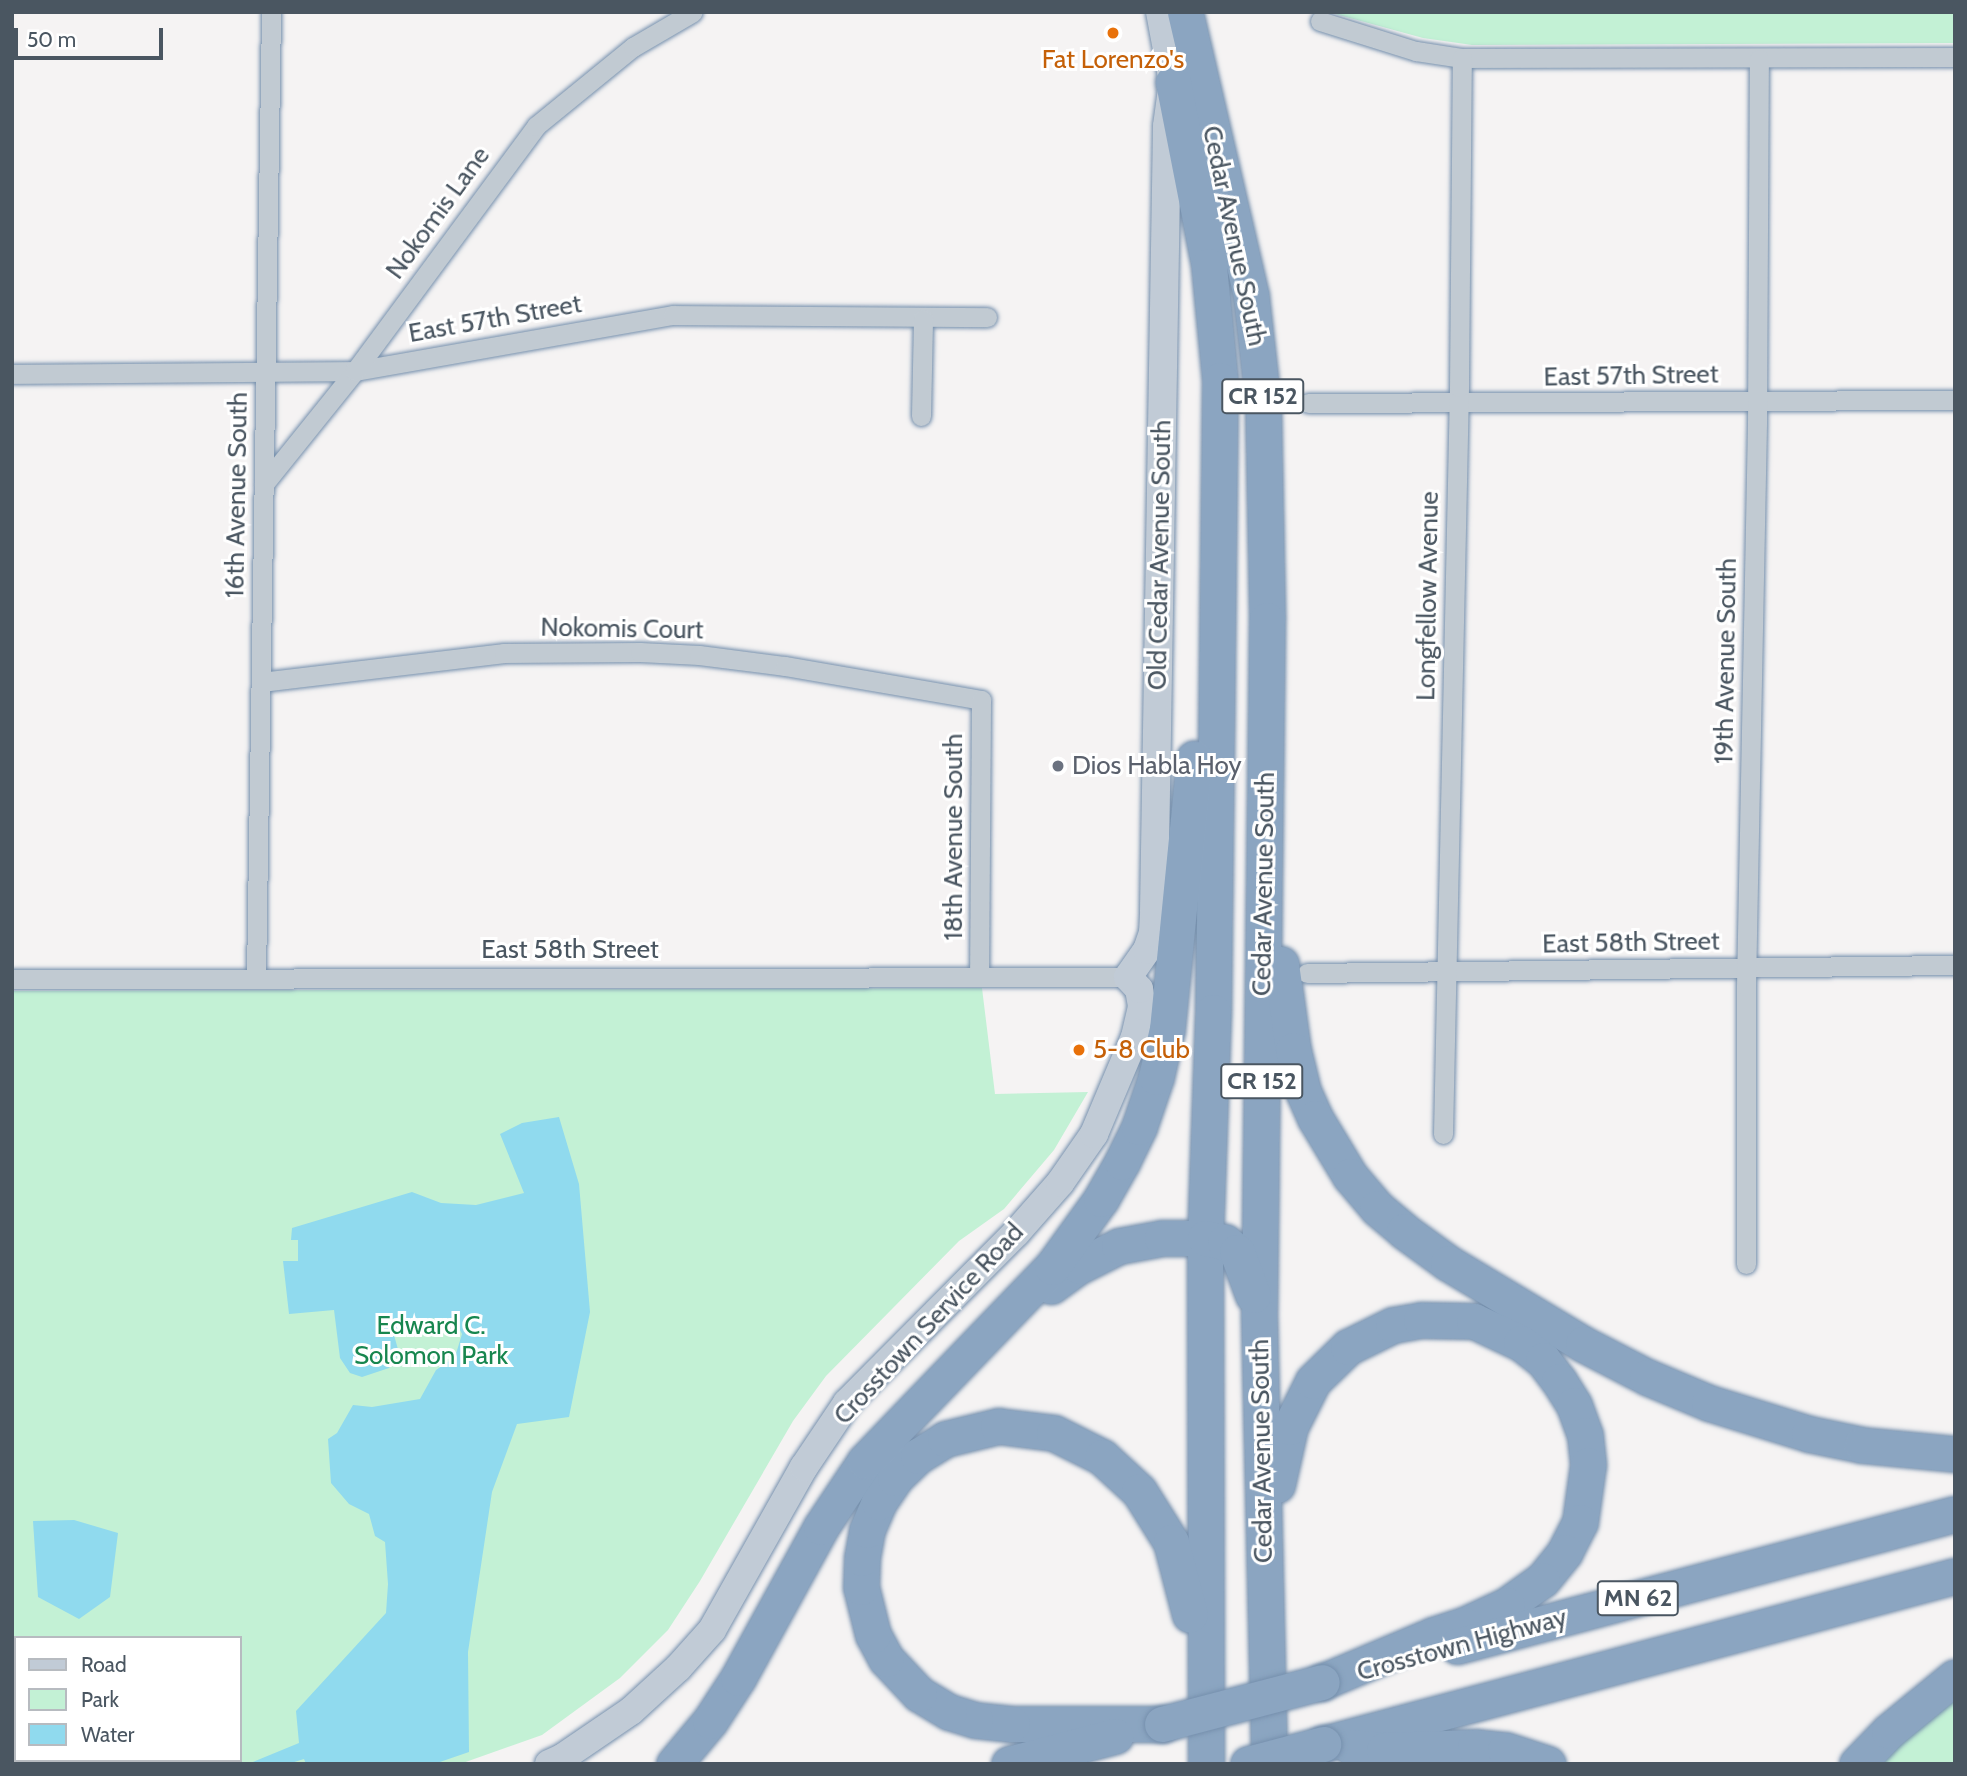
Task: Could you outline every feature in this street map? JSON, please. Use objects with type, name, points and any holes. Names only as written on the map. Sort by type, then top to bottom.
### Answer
[{"type":"highway","name":"Cedar Avenue South","points":[[1185,12],[1251,296],[1261,365],[1267,620],[1259,1315],[1269,1763]]},
{"type":"highway","name":"Cedar Avenue South","points":[[1173,82],[1209,266],[1217,324],[1220,380],[1213,1012],[1205,1238],[1206,1764]]},
{"type":"highway","points":[[674,1764],[710,1721],[738,1678],[841,1495],[865,1461],[1052,1267],[1094,1210],[1139,1127],[1156,1077],[1167,1029],[1199,703],[1216,573]]},
{"type":"highway","points":[[1265,848],[1290,1028],[1303,1091],[1331,1149],[1377,1208],[1448,1263],[1549,1324],[1647,1377],[1744,1415],[1809,1434],[1862,1445],[1955,1454]]},
{"type":"highway","points":[[967,1354],[1023,1314],[1066,1275],[1099,1255],[1138,1241],[1205,1238],[1225,1242],[1237,1252],[1259,1315]]},
{"type":"highway","points":[[1266,1582],[1277,1482],[1290,1427],[1313,1381],[1348,1347],[1393,1325],[1421,1320],[1474,1321],[1521,1343],[1543,1360],[1559,1381],[1574,1405],[1585,1435],[1588,1465],[1580,1522],[1565,1552],[1542,1580],[1507,1605],[1322,1682]]},
{"type":"highway","points":[[1162,1724],[1013,1724],[975,1720],[949,1712],[902,1679],[886,1659],[873,1635],[862,1587],[862,1558],[867,1530],[879,1502],[895,1478],[918,1456],[945,1439],[998,1426],[1054,1433],[1102,1457],[1139,1491],[1171,1542],[1204,1671]]},
{"type":"highway","name":"Crosstown Highway","points":[[1009,1764],[1955,1514]]},
{"type":"highway","name":"MN 62","points":[[1248,1764],[1955,1576]]},
{"type":"highway","points":[[1857,1764],[1889,1731],[1955,1677]]},
{"type":"highway","points":[[1323,1744],[1384,1750],[1475,1747],[1505,1751],[1548,1764]]},
{"type":"street","name":"16th Avenue South","points":[[256,978],[271,12]]},
{"type":"street","name":"Nokomis Lane","points":[[264,484],[355,372],[536,126],[633,47],[693,12]]},
{"type":"street","name":"Cedar Avenue South","points":[[1160,12],[1173,82]]},
{"type":"street","points":[[1320,20],[1416,51],[1462,58],[1955,57]]},
{"type":"street","name":"Longfellow Avenue","points":[[1443,1135],[1458,404],[1462,58]]},
{"type":"street","name":"19th Avenue South","points":[[1746,1264],[1747,967],[1757,401],[1759,59]]},
{"type":"street","name":"Old Cedar Avenue South","points":[[1128,977],[1147,950],[1154,918],[1167,126],[1173,82]]},
{"type":"street","name":"East 57th Street","points":[[12,374],[355,372],[673,315],[923,319],[987,317]]},
{"type":"street","points":[[921,416],[923,319]]},
{"type":"street","name":"East 57th Street","points":[[1308,403],[1955,400]]},
{"type":"street","name":"Nokomis Court","points":[[261,682],[503,653],[640,652],[699,655],[785,666],[981,700]]},
{"type":"street","name":"18th Avenue South","points":[[979,976],[981,700]]},
{"type":"street","name":"East 58th Street","points":[[1307,973],[1955,965]]},
{"type":"street","name":"East 58th Street","points":[[12,979],[1128,977]]},
{"type":"street","name":"Crosstown Service Road","points":[[549,1764],[631,1711],[678,1668],[712,1630],[804,1467],[847,1403],[1016,1233],[1060,1183],[1094,1134],[1135,1037],[1142,1006],[1139,989],[1128,977]]},
{"type":"green space","points":[[1328,12],[1955,12],[1955,43],[1472,45],[1423,38]]},
{"type":"green space","name":"Edward C. Solomon Park","points":[[982,988],[995,1094],[1088,1092],[1054,1150],[1004,1209],[959,1241],[826,1376],[793,1421],[700,1581],[668,1630],[620,1678],[542,1735],[460,1764],[12,1764],[12,991]]},
{"type":"green space","points":[[1955,1689],[1955,1764],[1869,1764]]},
{"type":"water","points":[[559,1117],[579,1184],[590,1312],[569,1417],[517,1424],[492,1492],[468,1652],[469,1752],[434,1764],[306,1764],[304,1759],[288,1764],[248,1764],[299,1743],[296,1711],[386,1613],[388,1584],[385,1542],[375,1536],[369,1514],[349,1504],[331,1483],[328,1439],[337,1433],[353,1405],[372,1407],[420,1399],[436,1370],[455,1357],[462,1334],[454,1318],[407,1319],[394,1335],[399,1353],[389,1368],[362,1377],[350,1373],[340,1358],[334,1310],[289,1314],[283,1261],[298,1261],[298,1240],[291,1240],[292,1228],[412,1192],[441,1203],[476,1205],[524,1193],[500,1134],[522,1123]]},
{"type":"water","points":[[74,1520],[118,1533],[110,1597],[79,1619],[38,1597],[33,1521]]},
{"type":"place","name":"Fat Lorenzo's","points":[[1113,33]]},
{"type":"place","name":"Dios Habla Hoy","points":[[1058,766]]},
{"type":"place","name":"5-8 Club","points":[[1079,1050]]}]
